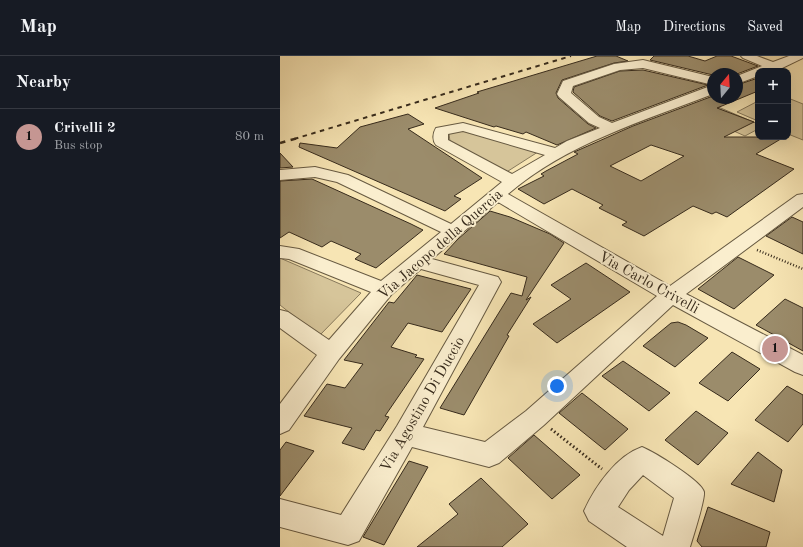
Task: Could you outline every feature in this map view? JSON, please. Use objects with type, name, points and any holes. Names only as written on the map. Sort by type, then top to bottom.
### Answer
[{"type":"street","points":[[747,56],[776,66],[796,70]]},
{"type":"street","points":[[770,68],[799,56]]},
{"type":"street","points":[[611,128],[594,120],[564,94],[566,84],[618,67],[644,64],[707,80]]},
{"type":"street","points":[[743,78],[755,73]]},
{"type":"street","name":"Via Jacopo della Quercia","points":[[280,423],[331,353],[384,290],[452,230],[496,194],[513,181],[572,144],[707,91]]},
{"type":"street","name":"Via Jacopo della Quercia","points":[[513,181],[455,151],[441,142],[441,131],[463,127],[556,153]]},
{"type":"street","points":[[280,175],[315,172],[342,178],[452,230]]},
{"type":"street","name":"Via Carlo Crivelli","points":[[496,194],[672,295],[803,366]]},
{"type":"street","points":[[406,434],[489,454],[535,418],[672,295],[803,199]]},
{"type":"street","points":[[280,252],[292,253],[384,290]]},
{"type":"street","name":"Via Agostino Di Duccio","points":[[280,514],[348,531],[406,434],[491,282],[416,261]]},
{"type":"street","points":[[280,317],[331,353]]},
{"type":"street","points":[[653,547],[598,510],[619,481],[642,459],[690,493],[675,547]]},
{"type":"path","points":[[742,245],[803,269]]},
{"type":"path","points":[[535,418],[619,481]]},
{"type":"shaded area","points":[[791,99],[803,104],[803,140],[791,135]]},
{"type":"shaded area","points":[[755,103],[755,120],[737,112]]},
{"type":"shaded area","points":[[707,104],[711,104],[755,123],[755,131],[745,136],[689,111]]},
{"type":"shaded area","points":[[461,130],[541,150],[505,173],[450,142],[449,133]]},
{"type":"shaded area","points":[[280,258],[361,293],[319,336],[280,305]]},
{"type":"building","points":[[597,56],[616,56],[628,61],[614,63],[562,80],[556,93],[558,98],[588,124],[596,128],[557,145],[526,132],[523,134],[496,126],[494,127],[435,108],[479,93],[477,92]]},
{"type":"building","points":[[654,56],[688,56],[705,61],[717,56],[731,56],[758,66],[743,72],[743,68],[707,68],[707,74],[650,60]]},
{"type":"building","points":[[643,70],[707,85],[612,121],[600,116],[573,92],[574,87],[620,71]]},
{"type":"building","points":[[755,79],[755,92],[743,97],[743,83]]},
{"type":"building","points":[[707,98],[707,104],[727,104],[717,108],[754,122],[724,137],[755,137],[755,140],[779,140],[756,154],[794,169],[727,217],[716,212],[712,214],[693,206],[644,236],[622,225],[627,222],[599,208],[603,205],[572,189],[544,204],[518,189],[544,176],[541,174],[578,154],[574,152],[633,126]],"holes":[[[651,145],[684,156],[641,181],[610,166]]]},
{"type":"building","points":[[408,114],[424,124],[408,129],[482,178],[454,196],[461,199],[445,211],[299,147],[300,143],[337,148],[360,127]]},
{"type":"building","points":[[280,153],[293,167],[280,168]]},
{"type":"building","points":[[312,179],[423,230],[376,268],[355,259],[361,254],[331,241],[322,247],[289,232],[280,238],[280,181]]},
{"type":"building","points":[[490,211],[510,217],[550,234],[564,243],[526,300],[531,297],[507,335],[509,336],[464,415],[440,408],[511,293],[522,296],[527,277],[444,254],[458,239]]},
{"type":"building","points":[[792,217],[803,222],[803,254],[766,236]]},
{"type":"building","points":[[738,257],[774,275],[734,309],[698,289]]},
{"type":"building","points":[[586,263],[630,292],[557,343],[533,324],[571,299],[551,285]]},
{"type":"building","points":[[417,275],[471,289],[442,332],[408,323],[391,347],[417,355],[415,357],[424,359],[385,416],[389,417],[380,431],[376,430],[364,450],[342,443],[352,428],[304,416],[327,384],[345,388],[363,364],[344,360],[389,302],[394,303]]},
{"type":"building","points":[[785,299],[803,308],[803,351],[756,325]]},
{"type":"building","points":[[678,322],[708,338],[675,367],[643,346],[671,323]]},
{"type":"building","points":[[732,352],[760,369],[728,401],[699,383]]},
{"type":"building","points":[[623,361],[670,393],[649,411],[602,376]]},
{"type":"building","points":[[787,386],[803,395],[803,424],[788,442],[755,420]]},
{"type":"building","points":[[582,393],[628,429],[605,450],[559,413]]},
{"type":"building","points":[[696,411],[728,433],[698,465],[665,440]]},
{"type":"building","points":[[534,435],[580,475],[552,499],[508,458]]},
{"type":"building","points":[[286,442],[314,451],[280,496],[280,450]]},
{"type":"building","points":[[758,452],[782,470],[774,502],[731,484]]},
{"type":"building","points":[[409,461],[428,467],[384,545],[363,537]]},
{"type":"building","points":[[481,478],[528,524],[502,547],[417,547],[458,514],[449,504]]},
{"type":"building","points":[[708,507],[770,532],[766,547],[702,547],[697,541]]},
{"type":"railway","points":[[294,139],[571,56]]},
{"type":"railway","points":[[280,143],[298,138]]},
{"type":"place","name":"Crivelli 2","points":[[775,349]]}]
